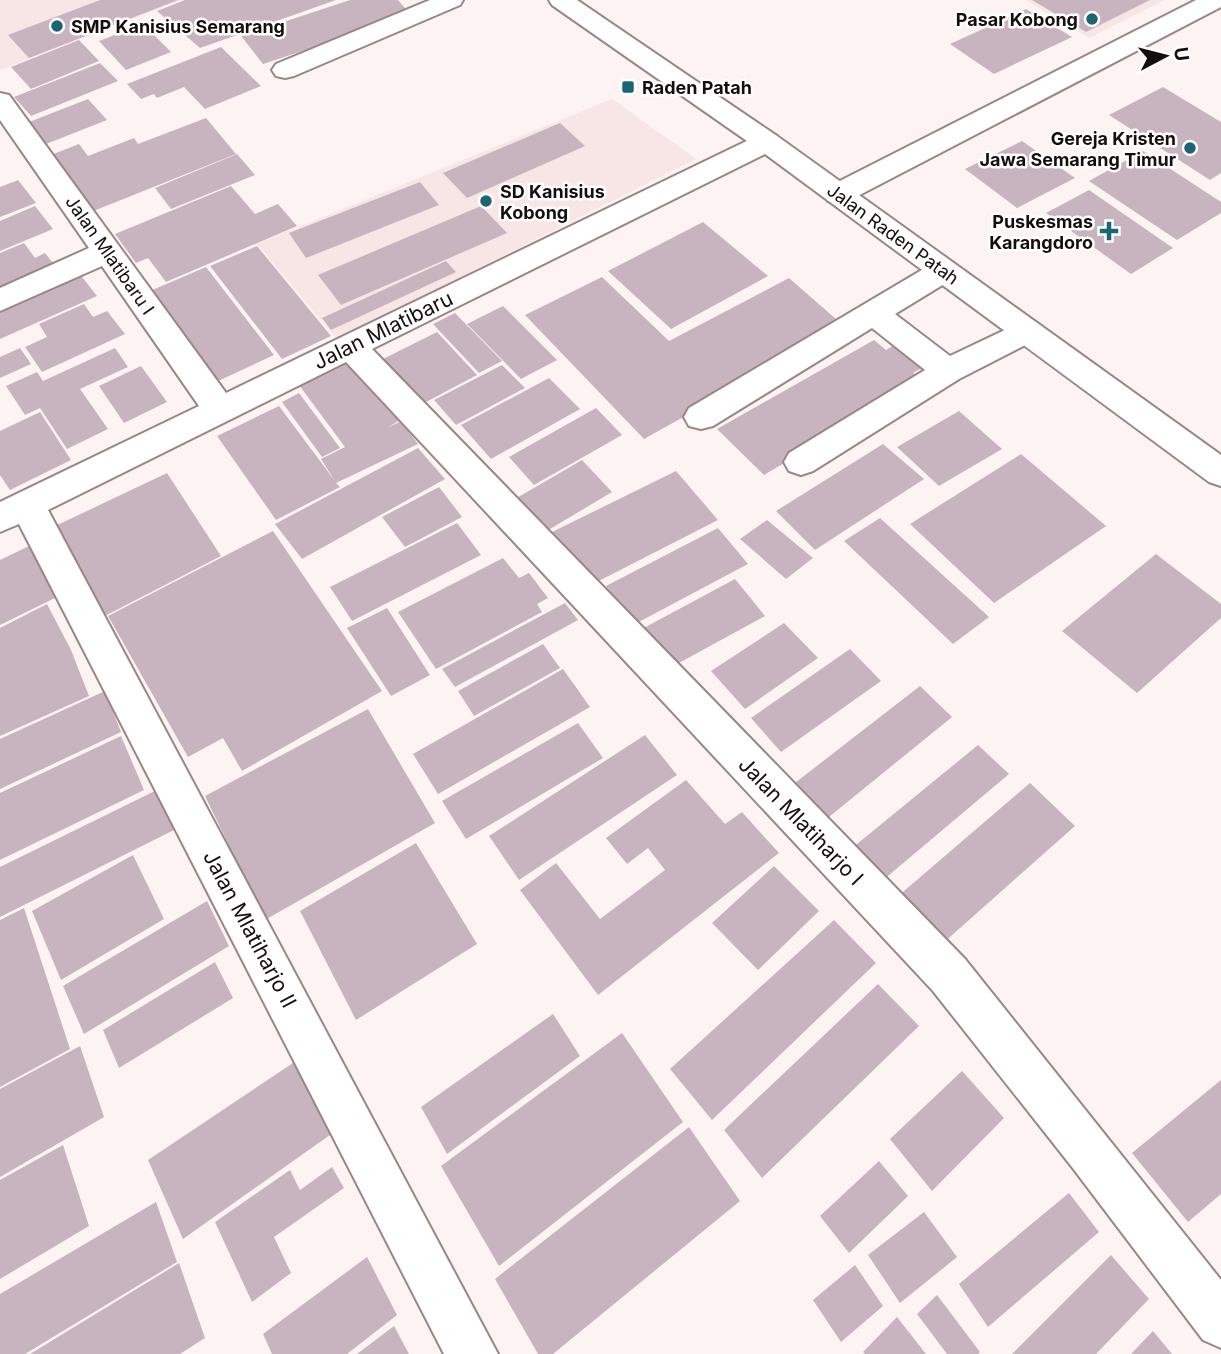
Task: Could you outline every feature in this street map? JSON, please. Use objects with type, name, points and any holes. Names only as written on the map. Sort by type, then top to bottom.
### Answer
[{"type":"main road","points":[[285,70],[451,0]]},
{"type":"main road","name":"Jalan Raden Patah","points":[[561,0],[767,142],[1221,472]]},
{"type":"main road","points":[[838,194],[1215,0]]},
{"type":"main road","name":"Jalan Mlatibaru I","points":[[0,101],[220,410]]},
{"type":"main road","name":"Jalan Mlatibaru","points":[[13,511],[767,142]]},
{"type":"main road","points":[[0,300],[108,252]]},
{"type":"main road","points":[[701,417],[943,271]]},
{"type":"main road","points":[[873,313],[948,371]]},
{"type":"main road","points":[[801,462],[948,371],[1026,331]]},
{"type":"main road","name":"Jalan Mlatiharjo I","points":[[350,346],[949,975],[1089,1150],[1221,1322]]},
{"type":"main road","name":"Jalan Mlatiharjo II","points":[[13,511],[472,1354]]},
{"type":"shaded area","name":"SMP Kanisius Semarang","points":[[0,0],[181,0],[0,70]]},
{"type":"shaded area","name":"Pasar Kobong","points":[[1026,0],[1165,0],[1089,38]]},
{"type":"shaded area","name":"SD Kanisius Kobong","points":[[612,99],[696,159],[337,339],[257,244]]},
{"type":"building","points":[[100,0],[178,0],[29,58],[8,35]]},
{"type":"building","points":[[185,0],[336,0],[200,48],[157,11]]},
{"type":"building","points":[[350,0],[398,0],[411,15],[263,64],[241,36]]},
{"type":"building","name":"Pasar Kobong","points":[[1032,0],[1150,0],[1086,32]]},
{"type":"building","points":[[1026,9],[1072,37],[994,74],[950,44]]},
{"type":"building","points":[[143,24],[171,52],[126,70],[99,41]]},
{"type":"building","points":[[79,40],[99,61],[31,89],[11,67]]},
{"type":"building","points":[[221,47],[261,86],[205,109],[184,87],[157,98],[154,94],[141,99],[127,84]]},
{"type":"building","points":[[100,63],[118,81],[31,116],[14,97]]},
{"type":"building","name":"Gereja Kristen Jawa Semarang Timur","points":[[1163,87],[1221,122],[1221,173],[1210,180],[1109,115]]},
{"type":"building","points":[[88,99],[107,120],[41,146],[24,124]]},
{"type":"building","points":[[206,118],[236,154],[91,212],[51,155],[79,144],[88,156],[134,138],[138,144]]},
{"type":"building","points":[[560,123],[585,146],[467,198],[443,173]]},
{"type":"building","points":[[1022,141],[1075,178],[1017,208],[965,169]]},
{"type":"building","points":[[1143,151],[1221,202],[1221,213],[1177,240],[1089,181]]},
{"type":"building","points":[[237,154],[255,175],[171,209],[155,188]]},
{"type":"building","points":[[18,180],[36,203],[0,217],[0,187]]},
{"type":"building","points":[[420,182],[439,205],[306,258],[289,233]]},
{"type":"building","points":[[231,186],[255,214],[278,204],[297,226],[166,282],[148,258],[136,263],[115,234]]},
{"type":"building","name":"Puskesmas Karangdoro","points":[[1089,190],[1173,248],[1131,274],[1046,213]]},
{"type":"building","points":[[35,206],[53,229],[0,251],[0,221]]},
{"type":"building","points":[[481,206],[507,233],[341,305],[318,275]]},
{"type":"building","points":[[703,222],[768,276],[671,329],[608,271]]},
{"type":"building","points":[[24,243],[35,258],[45,253],[56,267],[0,291],[0,253]]},
{"type":"building","points":[[257,246],[331,336],[282,359],[210,266]]},
{"type":"building","points":[[446,261],[456,272],[331,330],[322,318]]},
{"type":"building","points":[[206,267],[274,355],[216,382],[150,291]]},
{"type":"building","points":[[79,273],[97,296],[0,339],[0,308]]},
{"type":"building","points":[[602,277],[669,341],[789,278],[845,327],[644,439],[525,315]]},
{"type":"building","points":[[84,304],[93,317],[107,311],[125,334],[42,372],[25,347],[47,337],[39,324]]},
{"type":"building","points":[[503,306],[557,360],[521,379],[467,324]]},
{"type":"building","points":[[455,313],[502,361],[479,373],[433,324]]},
{"type":"building","points":[[437,332],[477,375],[413,409],[373,364]]},
{"type":"building","points":[[874,340],[886,350],[894,345],[922,368],[913,373],[922,381],[764,475],[717,429]]},
{"type":"building","points":[[20,348],[31,364],[0,378],[0,357]]},
{"type":"building","points":[[115,348],[128,367],[80,389],[108,429],[67,449],[40,408],[25,415],[6,386],[37,372],[43,381]]},
{"type":"building","points":[[353,360],[400,420],[387,428],[401,421],[418,444],[336,483],[340,487],[276,520],[217,436],[279,406],[335,481],[321,459],[345,447],[299,385]]},
{"type":"building","points":[[502,365],[525,388],[456,425],[434,400]]},
{"type":"building","points":[[141,366],[167,402],[124,423],[99,386]]},
{"type":"building","points":[[549,378],[580,409],[491,459],[461,425]]},
{"type":"building","points":[[299,393],[340,448],[322,457],[282,402]]},
{"type":"building","points":[[596,408],[622,435],[534,485],[509,457]]},
{"type":"building","points":[[959,411],[1002,449],[939,486],[897,447]]},
{"type":"building","points":[[40,412],[71,460],[10,490],[0,475],[0,431]]},
{"type":"building","points":[[883,444],[924,479],[815,550],[776,511]]},
{"type":"building","points":[[418,448],[445,479],[302,559],[275,524]]},
{"type":"building","points":[[1021,454],[1106,526],[994,603],[910,524]]},
{"type":"building","points":[[582,460],[612,492],[545,532],[515,499]]},
{"type":"building","points":[[676,471],[718,520],[589,586],[550,533]]},
{"type":"building","points":[[167,473],[221,556],[101,618],[51,528]]},
{"type":"building","points":[[439,487],[462,517],[405,547],[382,517]]},
{"type":"building","points":[[880,518],[989,617],[953,644],[844,541]]},
{"type":"building","points":[[767,520],[813,558],[786,579],[740,539]]},
{"type":"building","points":[[457,523],[481,555],[352,621],[330,587]]},
{"type":"building","points":[[718,528],[748,564],[635,624],[606,586]]},
{"type":"building","points":[[273,531],[382,691],[242,771],[223,738],[188,757],[108,616]]},
{"type":"building","points":[[29,546],[57,597],[0,625],[0,560]]},
{"type":"building","points":[[1156,554],[1221,604],[1221,618],[1137,693],[1062,631]]},
{"type":"building","points":[[503,558],[519,578],[529,573],[548,598],[537,604],[542,612],[436,669],[398,612]]},
{"type":"building","points":[[735,579],[765,616],[668,669],[640,630]]},
{"type":"building","points":[[565,603],[578,620],[455,687],[442,669]]},
{"type":"building","points":[[47,604],[71,650],[89,696],[0,736],[0,628]]},
{"type":"building","points":[[387,608],[430,675],[391,696],[347,628]]},
{"type":"building","points":[[784,623],[818,658],[745,709],[711,671]]},
{"type":"building","points":[[543,644],[560,668],[474,716],[458,691]]},
{"type":"building","points":[[850,649],[881,681],[781,752],[751,718]]},
{"type":"building","points":[[563,669],[590,707],[438,794],[413,754]]},
{"type":"building","points":[[920,686],[952,717],[824,821],[791,786]]},
{"type":"building","points":[[105,691],[121,732],[0,789],[0,739]]},
{"type":"building","points":[[368,709],[435,823],[265,920],[205,796]]},
{"type":"building","points":[[578,723],[603,758],[466,839],[442,801]]},
{"type":"building","points":[[645,735],[677,775],[519,880],[489,836]]},
{"type":"building","points":[[121,736],[144,790],[0,860],[0,793]]},
{"type":"building","points":[[978,745],[1009,774],[876,886],[846,853]]},
{"type":"building","points":[[686,780],[725,824],[742,812],[779,853],[598,995],[520,890],[556,863],[600,919],[665,870],[648,848],[627,864],[606,838]]},
{"type":"building","points":[[1030,783],[1075,826],[942,944],[897,897]]},
{"type":"building","points":[[167,785],[184,825],[0,917],[0,867]]},
{"type":"building","points":[[416,843],[477,944],[356,1020],[300,911]]},
{"type":"building","points":[[133,855],[164,919],[61,980],[32,911]]},
{"type":"building","points":[[774,866],[819,911],[758,970],[712,923]]},
{"type":"building","points":[[207,901],[229,946],[84,1034],[63,986]]},
{"type":"building","points":[[24,908],[70,1049],[0,1087],[0,920]]},
{"type":"building","points":[[834,920],[876,963],[712,1120],[670,1069]]},
{"type":"building","points":[[215,962],[233,998],[119,1068],[103,1030]]},
{"type":"building","points":[[878,984],[919,1026],[762,1178],[724,1130]]},
{"type":"building","points":[[553,1014],[580,1056],[447,1154],[421,1107]]},
{"type":"building","points":[[622,1033],[683,1122],[499,1266],[441,1166]]},
{"type":"building","points":[[80,1046],[104,1117],[0,1177],[0,1089]]},
{"type":"building","points":[[299,1059],[337,1130],[183,1239],[148,1160]]},
{"type":"building","points":[[962,1071],[1004,1118],[932,1191],[890,1139]]},
{"type":"building","points":[[1221,1080],[1221,1194],[1188,1222],[1132,1153]]},
{"type":"building","points":[[689,1127],[740,1201],[553,1354],[538,1354],[495,1279]]},
{"type":"building","points":[[63,1145],[89,1226],[0,1279],[0,1180]]},
{"type":"building","points":[[879,1161],[908,1196],[849,1253],[820,1216]]},
{"type":"building","points":[[332,1167],[344,1188],[274,1237],[291,1273],[252,1302],[215,1222],[290,1170],[300,1190]]},
{"type":"building","points":[[1069,1193],[1099,1232],[988,1327],[959,1284]]},
{"type":"building","points":[[156,1202],[177,1262],[25,1354],[0,1354],[0,1294]]},
{"type":"building","points":[[924,1212],[957,1257],[900,1303],[868,1255]]},
{"type":"building","points":[[1111,1255],[1149,1299],[1096,1354],[1012,1354]]},
{"type":"building","points":[[367,1257],[397,1315],[347,1354],[272,1354],[263,1334]]},
{"type":"building","points":[[179,1263],[205,1338],[180,1354],[30,1354]]},
{"type":"building","points":[[855,1265],[883,1306],[841,1342],[813,1300]]},
{"type":"building","points":[[937,1295],[980,1352],[978,1354],[947,1354],[917,1314]]},
{"type":"building","points":[[897,1317],[926,1354],[865,1354],[863,1352]]},
{"type":"building","points":[[394,1326],[409,1354],[357,1354]]},
{"type":"building","points":[[1153,1331],[1172,1354],[1131,1354]]},
{"type":"place","name":"Pasar Kobong","points":[[1092,19]]},
{"type":"place","name":"SMP Kanisius Semarang","points":[[57,26]]},
{"type":"place","name":"Raden Patah","points":[[628,87]]},
{"type":"place","name":"Gereja Kristen Jawa Semarang Timur","points":[[1190,148]]},
{"type":"place","name":"SD Kanisius Kobong","points":[[486,201]]},
{"type":"place","name":"Puskesmas Karangdoro","points":[[1109,231]]}]
